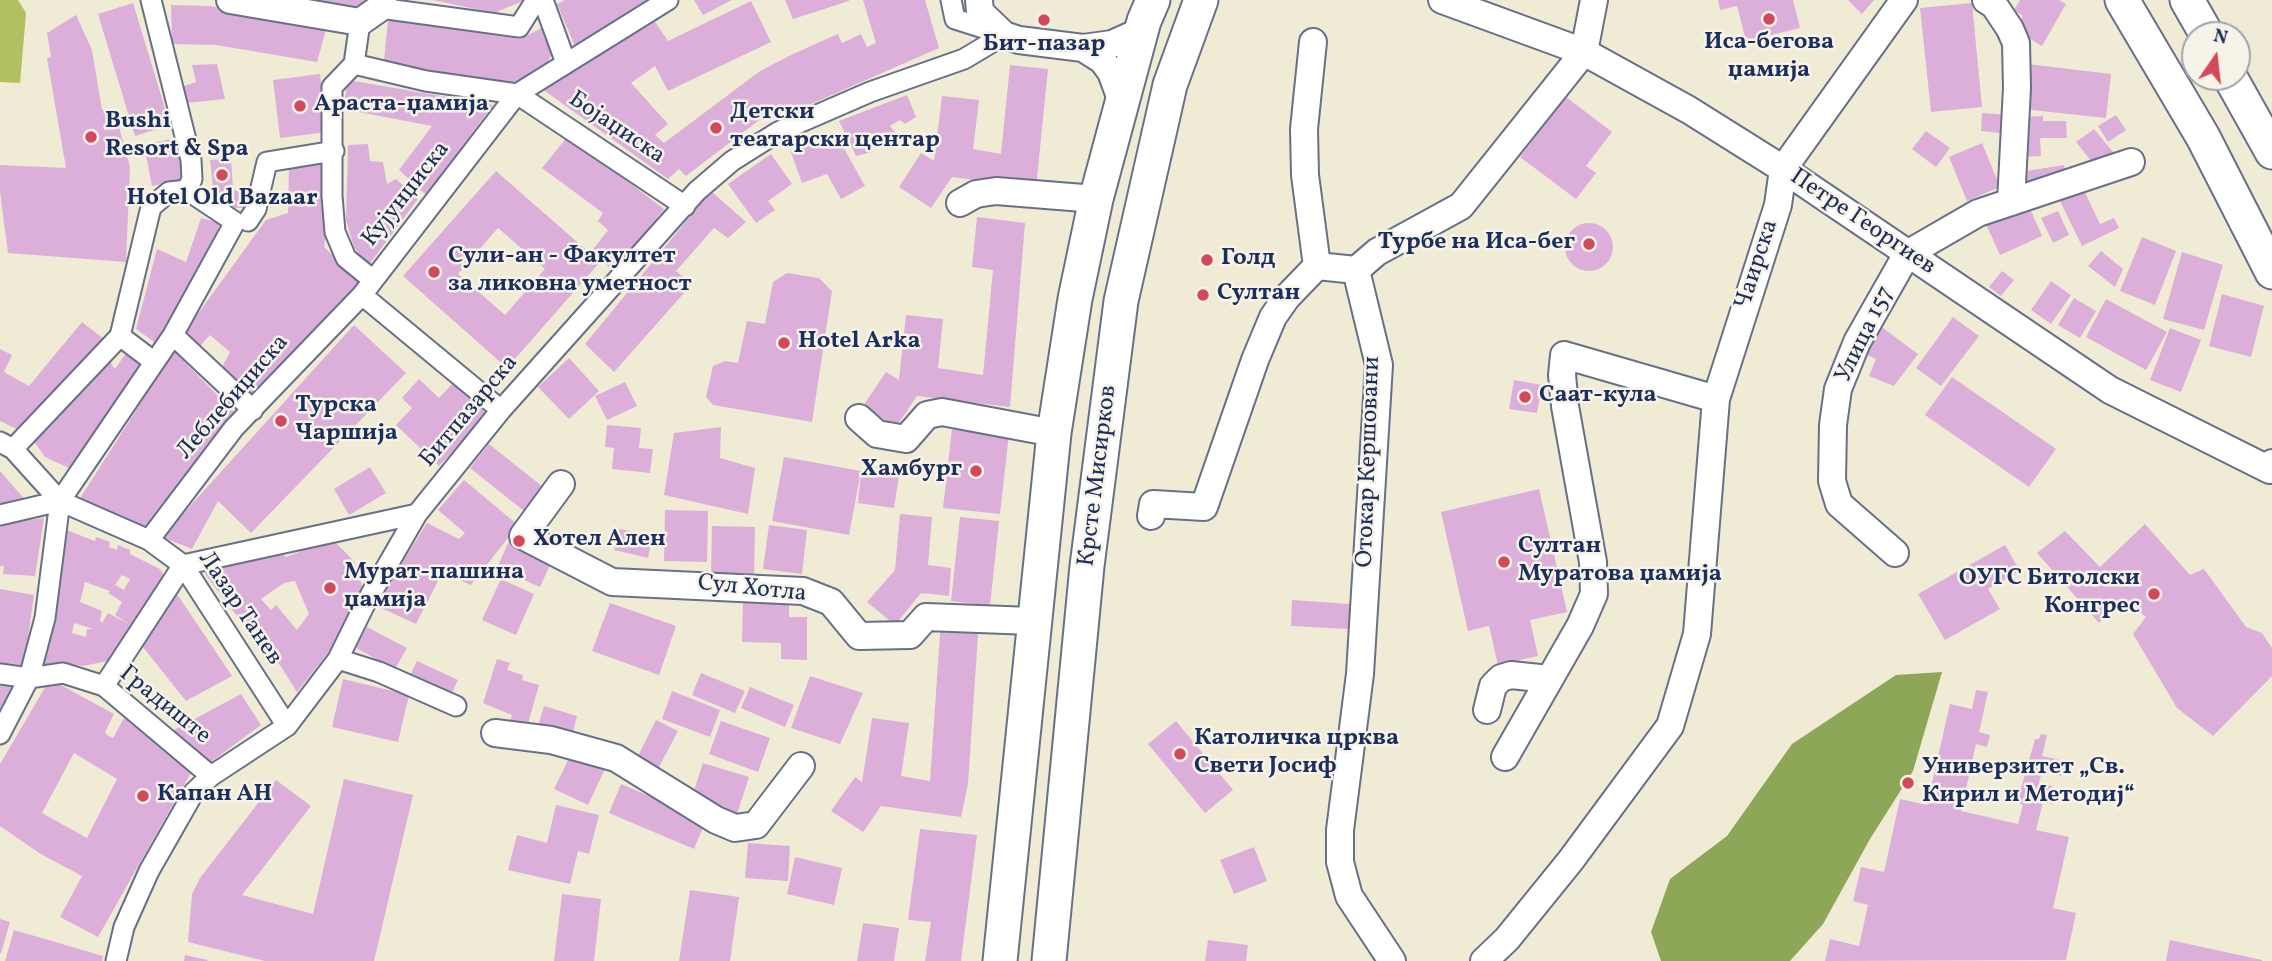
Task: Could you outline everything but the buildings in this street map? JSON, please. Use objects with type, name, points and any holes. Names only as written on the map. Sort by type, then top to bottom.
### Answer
[{"type":"street","points":[[151,0],[191,160],[192,179],[187,190]]},
{"type":"street","points":[[230,0],[374,10],[519,27],[536,0]]},
{"type":"street","points":[[543,0],[566,63]]},
{"type":"street","name":"Кујунџиска","points":[[368,287],[517,94],[668,0]]},
{"type":"street","points":[[951,0],[955,19],[1019,40],[1083,48],[1112,44],[1141,31]]},
{"type":"street","points":[[979,0],[979,12],[1004,35]]},
{"type":"street","name":"Крсте Мисирков","points":[[1000,961],[1032,621],[1054,433],[1075,299],[1096,199],[1141,31],[1153,0]]},
{"type":"street","name":"Крсте Мисирков","points":[[1049,961],[1087,566],[1121,301],[1170,85],[1201,0]]},
{"type":"street","name":"Петре Георгиев","points":[[1442,0],[1584,52],[1689,110],[1783,169],[2110,390],[2271,467]]},
{"type":"street","points":[[1317,266],[1356,270],[1377,252],[1461,206],[1584,52],[1594,0]]},
{"type":"street","name":"Чаирска","points":[[1484,961],[1507,939],[1571,860],[1670,726],[1697,634],[1716,399],[1778,205],[1783,169],[1904,0]]},
{"type":"street","points":[[1986,0],[1994,5],[2016,43],[2017,88],[2011,202]]},
{"type":"street","points":[[2122,0],[2203,137],[2272,272]]},
{"type":"street","points":[[2187,0],[2199,21]]},
{"type":"street","points":[[374,10],[354,64],[332,87],[334,151],[331,196],[335,232],[346,258],[368,287],[501,410]]},
{"type":"street","name":"Битпазарска","points":[[116,961],[124,927],[149,872],[194,792],[211,776],[287,726],[338,659],[364,606],[417,514],[501,410],[696,191],[732,160],[778,132],[870,92],[964,59],[1004,35]]},
{"type":"street","points":[[1313,42],[1305,141],[1306,175],[1317,266]]},
{"type":"street","points":[[1083,48],[1102,60],[1111,72],[1122,102]]},
{"type":"street","points":[[354,64],[426,81],[517,94]]},
{"type":"street","points":[[2238,91],[2272,152]]},
{"type":"street","name":"Бојаџиска","points":[[517,94],[685,206]]},
{"type":"street","points":[[248,221],[256,209],[267,162],[334,151]]},
{"type":"street","name":"Улица 157","points":[[1895,553],[1839,504],[1832,481],[1833,425],[1838,389],[1857,342],[1907,254],[1954,225],[2011,202],[2131,162]]},
{"type":"street","points":[[0,734],[29,678],[45,618],[61,501],[153,360],[173,335],[235,222],[187,190],[169,192],[151,207],[120,336],[7,446]]},
{"type":"street","points":[[960,203],[976,194],[996,191],[1096,199]]},
{"type":"street","points":[[1152,510],[1203,507],[1273,317],[1287,297],[1317,266]]},
{"type":"street","name":"Отокар Кершовани","points":[[1356,270],[1379,365],[1360,674],[1340,830],[1340,862],[1349,896],[1392,961]]},
{"type":"street","name":"Леблебиџиска","points":[[149,540],[234,428],[368,287]]},
{"type":"street","points":[[173,335],[253,410]]},
{"type":"street","points":[[120,336],[153,360]]},
{"type":"street","points":[[1505,757],[1580,626],[1594,594],[1593,562],[1565,406],[1562,376],[1564,355],[1716,399]]},
{"type":"street","points":[[859,418],[877,434],[906,439],[927,415],[942,412],[1054,433]]},
{"type":"street","name":"Лазар Танев","points":[[7,446],[61,501],[149,540],[183,565],[287,726]]},
{"type":"street","name":"Сул Хотла","points":[[561,484],[523,536],[612,582],[803,591],[831,602],[859,636],[910,635],[926,617],[1032,621]]},
{"type":"street","points":[[0,515],[61,501]]},
{"type":"street","points":[[104,686],[183,565],[417,514]]},
{"type":"street","points":[[338,659],[379,672],[456,706]]},
{"type":"street","name":"Градиште","points":[[0,674],[29,678],[63,673],[104,686],[211,776]]},
{"type":"street","points":[[1487,710],[1493,686],[1501,678],[1511,676],[1549,679]]},
{"type":"street","points":[[495,733],[551,740],[616,758],[716,820],[735,828],[756,825],[801,766]]},
{"type":"green space","points":[[0,0],[18,0],[26,13],[20,83],[0,82]]},
{"type":"green space","points":[[1942,672],[1913,771],[1870,839],[1823,924],[1790,961],[1661,961],[1651,932],[1670,879],[1727,836],[1792,744],[1896,675]]},
{"type":"place","name":"Иса-бегова џамија","points":[[1769,19]]},
{"type":"place","name":"Бит-пазар","points":[[1044,20]]},
{"type":"place","name":"Араста-џамија","points":[[300,106]]},
{"type":"place","name":"Детски театарски центар","points":[[716,128]]},
{"type":"place","name":"Bushi Resort & Spa","points":[[91,137]]},
{"type":"place","name":"Hotel Old Bazaar","points":[[222,175]]},
{"type":"place","name":"Турбе на Иса-бег","points":[[1589,244]]},
{"type":"place","name":"Голд","points":[[1207,260]]},
{"type":"place","name":"Сули-ан - Факултет за ликовна уметност","points":[[434,272]]},
{"type":"place","name":"Султан","points":[[1203,295]]},
{"type":"place","name":"Hotel Arka","points":[[784,343]]},
{"type":"place","name":"Саат-кула","points":[[1525,397]]},
{"type":"place","name":"Турска Чаршија","points":[[281,421]]},
{"type":"place","name":"Хамбург","points":[[976,471]]},
{"type":"place","name":"Хотел Ален","points":[[519,541]]},
{"type":"place","name":"Султан Муратова џамија","points":[[1504,562]]},
{"type":"place","name":"Мурат-пашина џамија","points":[[330,588]]},
{"type":"place","name":"ОУГС Битолски Конгрес","points":[[2154,594]]},
{"type":"place","name":"Католичка црква Свети Јосиф","points":[[1180,754]]},
{"type":"place","name":"Универзитет „Св. Кирил и Методиј“","points":[[1908,783]]},
{"type":"place","name":"Капан АН","points":[[143,796]]}]
